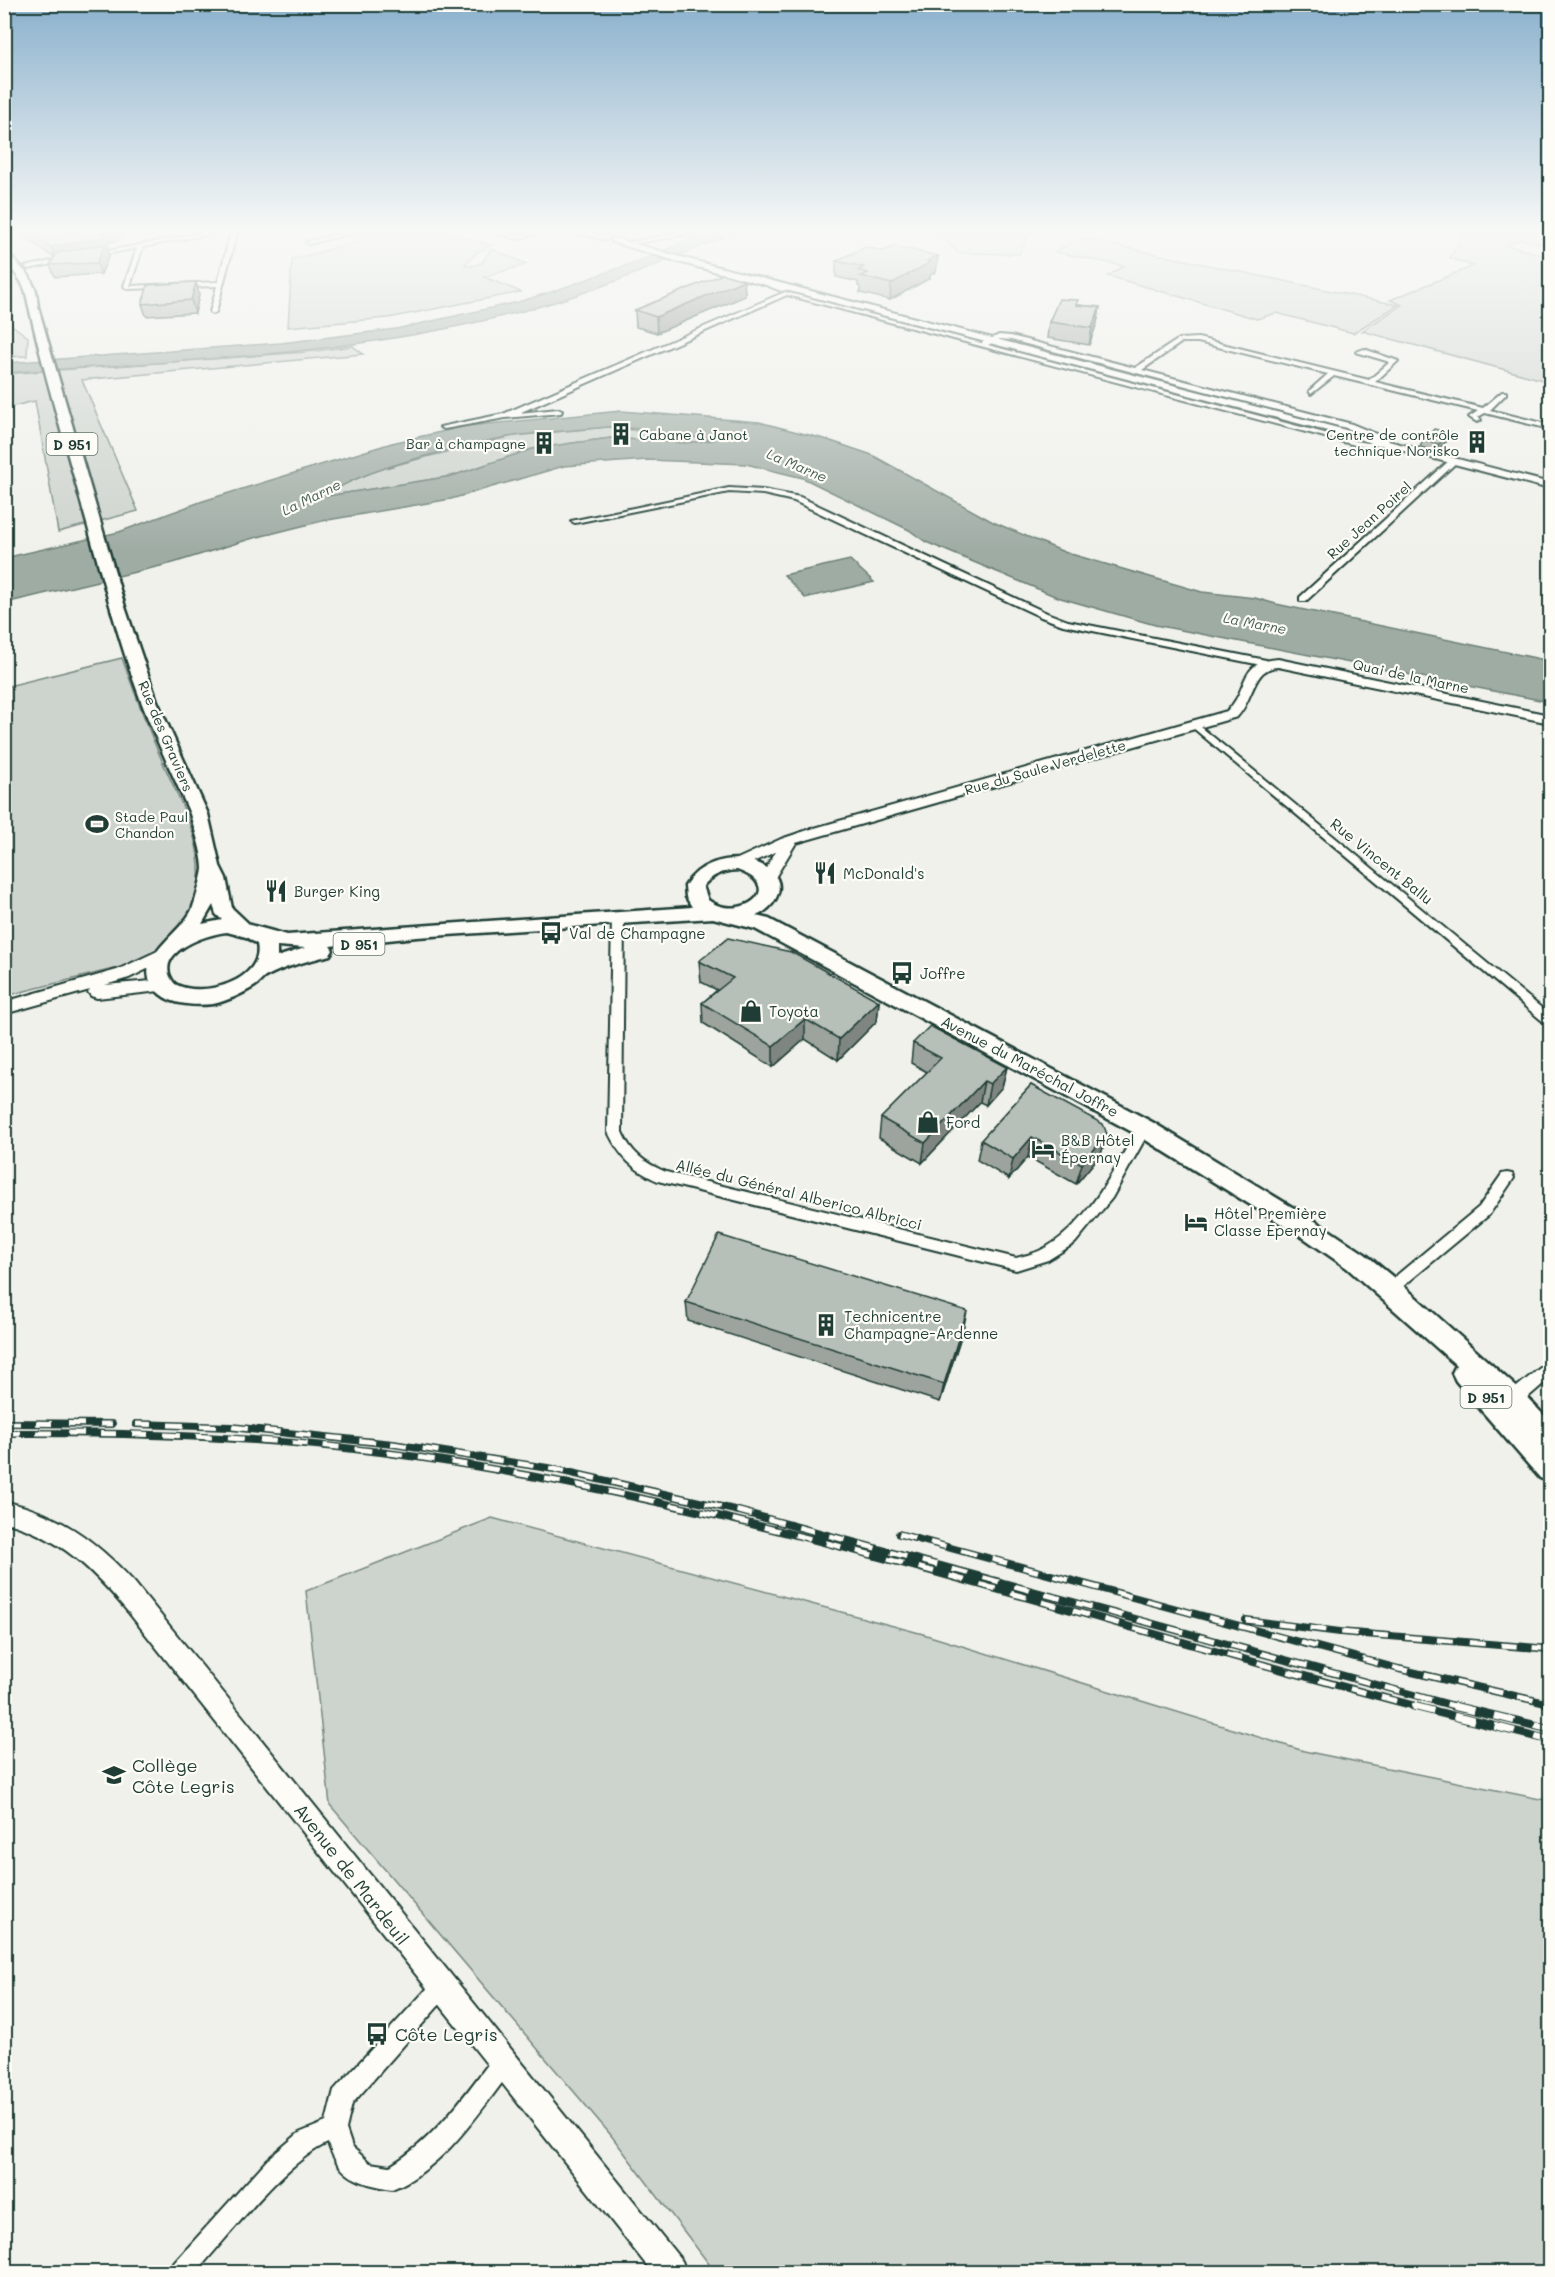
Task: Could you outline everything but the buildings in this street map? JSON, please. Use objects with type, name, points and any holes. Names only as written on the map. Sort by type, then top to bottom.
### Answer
[{"type":"main road","name":"Rue des Graviers","points":[[42,338],[118,607],[149,701],[205,833],[223,910],[242,927]]},
{"type":"main road","points":[[972,338],[1551,486]]},
{"type":"main road","points":[[738,864],[750,867],[768,878],[772,886],[771,894],[767,901],[752,911],[722,913],[697,901],[694,886],[703,874],[721,866],[738,864]]},
{"type":"main road","name":"Rue des Graviers","points":[[182,938],[202,910],[211,866]]},
{"type":"main road","name":"D 951","points":[[622,916],[668,905],[694,886]]},
{"type":"main road","name":"Avenue du Maréchal Joffre","points":[[767,901],[787,926],[835,961]]},
{"type":"main road","name":"D 951","points":[[261,936],[287,942],[314,941],[417,930],[622,916],[722,913]]},
{"type":"main road","name":"Avenue du Maréchal Joffre","points":[[722,913],[762,924],[801,946],[835,961],[1144,1128],[1312,1231],[1356,1261],[1390,1289],[1513,1400],[1551,1440]]},
{"type":"main road","points":[[23,1004],[123,974],[164,954],[182,938],[212,927],[242,927],[261,936],[267,944],[268,952],[260,972],[248,983],[230,992],[211,997],[192,998],[175,994],[163,986],[157,971],[164,954]]},
{"type":"main road","name":"D 951","points":[[260,972],[299,956],[324,950],[461,928]]},
{"type":"main road","points":[[4,1008],[126,988],[163,986]]},
{"type":"main road","name":"Avenue du Maréchal Joffre","points":[[1426,1322],[1452,1359],[1551,1468]]},
{"type":"street","points":[[505,416],[684,338]]},
{"type":"street","points":[[971,338],[986,342],[996,338]]},
{"type":"street","points":[[1012,338],[1369,431],[1384,439],[1384,442]]},
{"type":"street","points":[[1136,371],[1181,340],[1192,339],[1551,427]]},
{"type":"street","points":[[1359,352],[1364,351],[1395,361],[1370,383]]},
{"type":"street","points":[[1311,392],[1332,374]]},
{"type":"street","points":[[1476,420],[1473,417],[1504,393]]},
{"type":"street","points":[[444,427],[505,416],[558,411]]},
{"type":"street","name":"Rue Jean Poirel","points":[[1303,599],[1454,461]]},
{"type":"street","points":[[575,521],[729,490],[748,489],[777,494],[797,499],[1066,623],[1266,663]]},
{"type":"street","name":"Quai de la Marne","points":[[1266,663],[1278,663],[1551,719]]},
{"type":"street","name":"Rue du Saule Verdelette","points":[[738,864],[798,839],[1195,725],[1238,710],[1256,669],[1266,663]]},
{"type":"street","name":"Rue Vincent Ballu","points":[[1195,725],[1551,1021]]},
{"type":"street","name":"Rue du Saule Verdelette","points":[[768,878],[776,861],[798,839]]},
{"type":"street","name":"Allée du Général Alberico Albricci","points":[[622,916],[615,1132],[622,1149],[633,1161],[663,1178],[1016,1264],[1043,1256],[1070,1239],[1107,1194],[1144,1128]]},
{"type":"street","points":[[1390,1289],[1484,1211],[1507,1178]]},
{"type":"street","points":[[1513,1400],[1551,1369]]},
{"type":"street","name":"Avenue de Mardeuil","points":[[4,1511],[31,1518],[57,1530],[78,1544],[117,1582],[168,1641],[671,2272]]},
{"type":"street","points":[[442,1987],[342,2098],[334,2129],[343,2154],[365,2172],[392,2178],[417,2163],[450,2130],[503,2062]]},
{"type":"street","points":[[181,2272],[275,2168],[307,2140],[334,2129]]},
{"type":"shaded area","points":[[5,338],[28,338],[27,356],[5,357]]},
{"type":"shaded area","points":[[1389,338],[1550,338],[1550,382]]},
{"type":"shaded area","points":[[353,346],[363,354],[82,380],[138,511],[58,532],[35,401],[5,408],[4,374],[306,352]]},
{"type":"shaded area","points":[[608,427],[715,440],[684,443],[611,438],[573,443],[532,449],[452,476],[327,496],[337,487],[377,470],[430,456],[513,436]]},
{"type":"shaded area","name":"Stade Paul Chandon","points":[[122,658],[150,732],[191,827],[198,859],[199,880],[195,900],[178,932],[146,957],[125,966],[5,996],[4,687]]},
{"type":"shaded area","points":[[492,1518],[923,1634],[1304,1751],[1550,1801],[1550,2272],[715,2272],[610,2134],[330,1805],[306,1591]]},
{"type":"water","points":[[320,338],[393,338],[200,360],[5,373],[5,363]]},
{"type":"water","name":"La Marne","points":[[621,411],[759,422],[828,440],[872,455],[993,522],[1064,552],[1202,592],[1255,598],[1550,661],[1550,702],[1155,625],[1057,597],[926,542],[909,530],[803,478],[746,464],[647,460],[564,466],[451,499],[322,521],[250,539],[173,563],[5,603],[4,558],[119,532],[203,501],[392,443],[467,426]],"holes":[[[608,427],[640,429],[715,440],[684,443],[611,438],[573,443],[532,449],[452,476],[328,496],[341,486],[388,467],[473,444],[515,436],[562,431]]]},
{"type":"water","points":[[850,560],[874,582],[805,598],[784,575]]},
{"type":"railway","points":[[4,1423],[112,1424]]},
{"type":"railway","points":[[136,1424],[231,1427],[393,1444],[554,1469],[739,1511],[1458,1707]]},
{"type":"railway","points":[[4,1433],[160,1435],[263,1440],[417,1457],[544,1479],[671,1505],[796,1535],[1419,1707]]},
{"type":"railway","points":[[899,1534],[1399,1669],[1550,1704]]},
{"type":"railway","points":[[1246,1620],[1340,1632],[1550,1649]]},
{"type":"railway","points":[[1413,1706],[1550,1740]]},
{"type":"railway","points":[[1453,1706],[1550,1729]]},
{"type":"place","name":"Cabane à Janot","points":[[621,434]]},
{"type":"place","name":"Centre de contrôle technique Norisko","points":[[1477,442]]},
{"type":"place","name":"Bar à champagne","points":[[544,443]]},
{"type":"place","name":"Stade Paul Chandon","points":[[97,824]]},
{"type":"place","name":"McDonald's","points":[[825,873]]},
{"type":"place","name":"Burger King","points":[[276,891]]},
{"type":"place","name":"Val de Champagne","points":[[551,933]]},
{"type":"place","name":"Joffre","points":[[902,973]]},
{"type":"place","name":"Toyota","points":[[751,1011]]},
{"type":"place","name":"Ford","points":[[928,1122]]},
{"type":"place","name":"B&B Hôtel Épernay","points":[[1043,1149]]},
{"type":"place","name":"Hôtel Première Classe Epernay","points":[[1196,1222]]},
{"type":"place","name":"Technicentre Champagne-Ardenne","points":[[826,1325]]},
{"type":"place","name":"Collège Côte Legris","points":[[114,1775]]},
{"type":"place","name":"Côte Legris","points":[[377,2034]]}]
